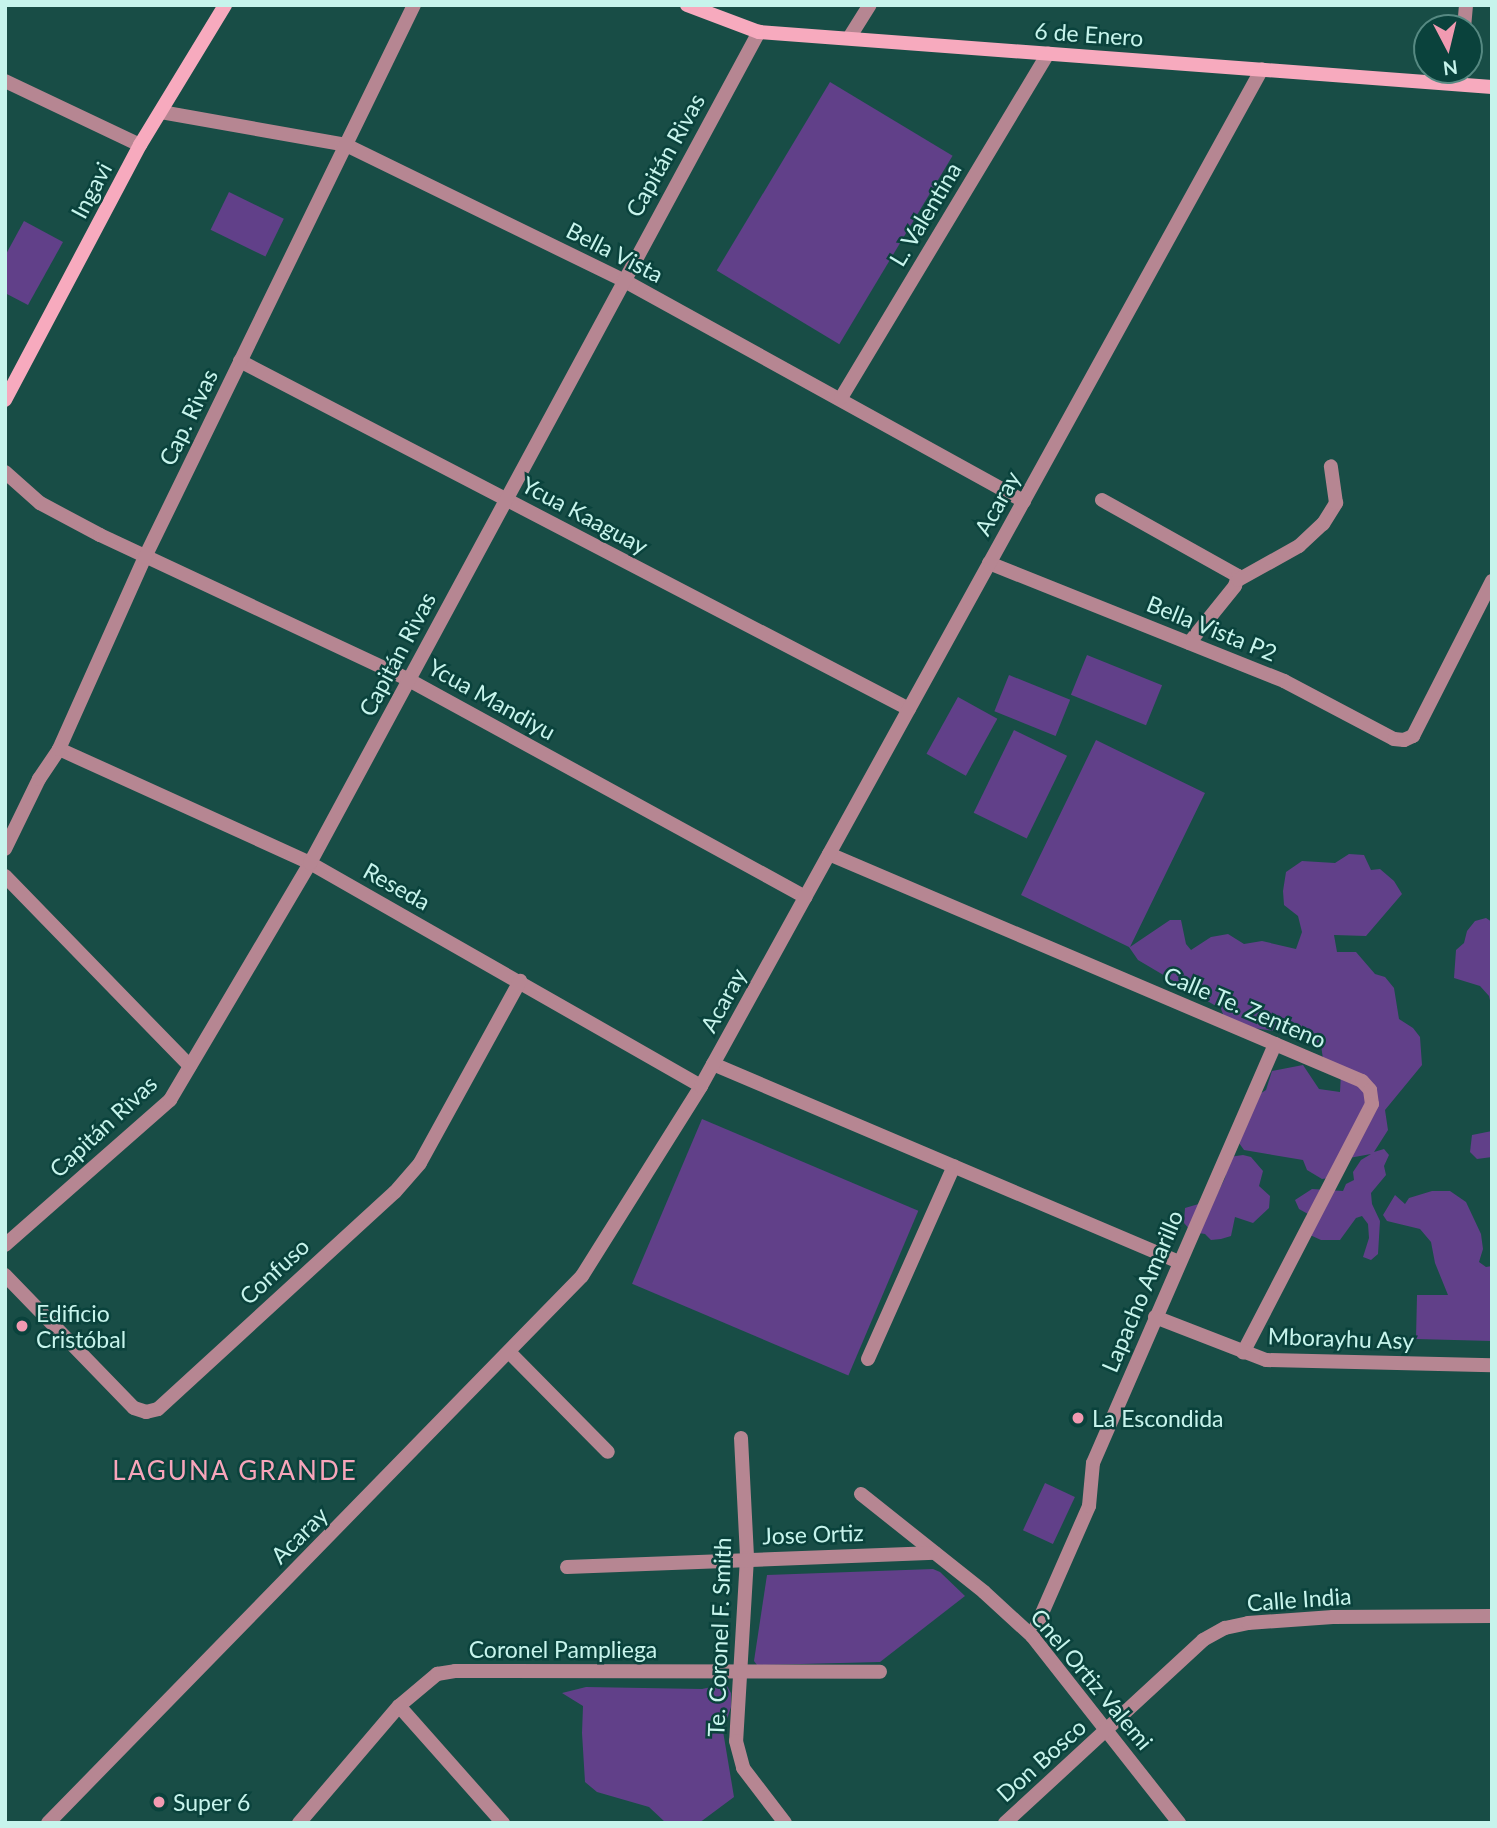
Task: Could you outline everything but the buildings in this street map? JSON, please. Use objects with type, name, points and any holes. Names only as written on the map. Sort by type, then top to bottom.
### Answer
[{"type":"main road","name":"Ingavi","points":[[5,400],[140,145],[225,5]]},
{"type":"main road","name":"6 de Enero","points":[[687,5],[759,32],[1262,69],[1413,75]]},
{"type":"street","name":"Cap. Rivas","points":[[5,849],[39,779],[60,749],[145,557],[414,5]]},
{"type":"street","points":[[849,38],[870,5]]},
{"type":"street","name":"Capitán Rivas","points":[[5,1245],[170,1100],[310,863],[759,32]]},
{"type":"street","name":"L. Valentina","points":[[841,398],[1048,53]]},
{"type":"street","name":"Acaray","points":[[48,1823],[510,1353],[582,1276],[701,1086],[1262,69]]},
{"type":"street","points":[[5,81],[140,145]]},
{"type":"street","name":"Bella Vista","points":[[160,112],[346,145],[623,280],[1024,500]]},
{"type":"street","name":"Ycua Kaaguay","points":[[240,361],[909,709]]},
{"type":"street","points":[[1189,643],[1238,580],[1299,546],[1323,524],[1336,503],[1331,466]]},
{"type":"street","name":"Ycua Mandiyu","points":[[5,472],[40,503],[145,557],[409,680],[805,897]]},
{"type":"street","points":[[1102,500],[1236,573],[1238,580]]},
{"type":"street","name":"Bella Vista P2","points":[[989,563],[1284,681],[1394,739],[1413,736],[1486,607]]},
{"type":"street","points":[[1486,607],[1492,581]]},
{"type":"street","name":"Reseda","points":[[60,749],[310,863],[701,1086]]},
{"type":"street","name":"Calle Te. Zenteno","points":[[829,854],[1362,1081],[1370,1090],[1372,1104],[1243,1353]]},
{"type":"street","points":[[5,876],[190,1066]]},
{"type":"street","name":"Confuso","points":[[5,1275],[134,1408],[146,1412],[158,1409],[395,1192],[421,1163],[520,981]]},
{"type":"street","name":"Lapacho Amarillo","points":[[1032,1636],[1089,1506],[1093,1463],[1275,1044]]},
{"type":"street","points":[[713,1064],[1179,1262]]},
{"type":"street","points":[[868,1359],[954,1166]]},
{"type":"street","name":"Mborayhu Asy","points":[[1155,1317],[1243,1353],[1271,1361],[1492,1365]]},
{"type":"street","points":[[510,1353],[608,1452]]},
{"type":"street","name":"Te. Coronel F. Smith","points":[[741,1438],[747,1558],[738,1672],[736,1741],[743,1768],[785,1823]]},
{"type":"street","name":"Cnel Ortiz Valemi","points":[[861,1494],[1032,1636],[1179,1823]]},
{"type":"street","name":"Jose Ortiz","points":[[567,1567],[747,1558],[935,1553]]},
{"type":"street","name":"Calle India","points":[[1108,1731],[1203,1640],[1225,1628],[1248,1623],[1333,1617],[1492,1616]]},
{"type":"street","name":"Coronel Pampliega","points":[[299,1823],[399,1706],[437,1674],[455,1671],[880,1672]]},
{"type":"street","points":[[399,1706],[503,1823]]},
{"type":"street","name":"Don Bosco","points":[[1006,1823],[1108,1731]]},
{"type":"shaded area","points":[[830,82],[953,156],[839,344],[717,271]]},
{"type":"shaded area","points":[[229,192],[284,219],[265,256],[211,230]]},
{"type":"shaded area","points":[[24,221],[63,242],[28,305],[5,293],[5,256]]},
{"type":"shaded area","points":[[1087,655],[1162,685],[1146,725],[1071,695]]},
{"type":"shaded area","points":[[1009,675],[1070,700],[1056,736],[994,711]]},
{"type":"shaded area","points":[[958,697],[997,719],[966,776],[926,754]]},
{"type":"shaded area","points":[[1014,730],[1067,756],[1027,839],[974,813]]},
{"type":"shaded area","points":[[1096,740],[1205,793],[1130,947],[1170,920],[1181,920],[1186,944],[1191,950],[1211,937],[1228,934],[1244,944],[1262,941],[1296,949],[1302,932],[1298,916],[1284,905],[1283,891],[1286,872],[1302,861],[1335,863],[1349,854],[1364,855],[1371,870],[1380,869],[1394,881],[1402,894],[1366,936],[1334,935],[1337,952],[1356,952],[1375,974],[1385,977],[1394,988],[1399,1019],[1413,1028],[1420,1037],[1422,1065],[1385,1110],[1388,1130],[1374,1152],[1384,1149],[1389,1155],[1384,1166],[1386,1175],[1371,1193],[1372,1204],[1380,1221],[1378,1254],[1371,1260],[1363,1257],[1369,1238],[1368,1224],[1362,1216],[1356,1218],[1340,1240],[1321,1240],[1310,1235],[1308,1214],[1299,1209],[1295,1200],[1312,1189],[1343,1191],[1346,1184],[1354,1180],[1353,1172],[1361,1160],[1371,1154],[1349,1158],[1335,1177],[1322,1179],[1307,1170],[1303,1160],[1244,1150],[1234,1136],[1250,1100],[1266,1090],[1272,1071],[1303,1065],[1319,1089],[1340,1092],[1341,1073],[1324,1066],[1321,1045],[1296,1030],[1280,1032],[1227,1024],[1221,1009],[1138,960],[1129,947],[1021,895]]},
{"type":"shaded area","points":[[1486,918],[1492,922],[1492,1009],[1489,996],[1480,986],[1454,978],[1456,950],[1464,943],[1467,931],[1475,921]]},
{"type":"shaded area","points":[[702,1119],[918,1211],[848,1376],[632,1284]]},
{"type":"shaded area","points":[[1492,1131],[1492,1157],[1477,1159],[1470,1152],[1472,1135]]},
{"type":"shaded area","points":[[1229,1157],[1251,1157],[1263,1171],[1259,1186],[1270,1196],[1269,1208],[1253,1223],[1235,1217],[1231,1236],[1211,1240],[1205,1234],[1192,1232],[1184,1223],[1185,1208],[1202,1203],[1218,1192],[1225,1178]]},
{"type":"shaded area","points":[[1432,1191],[1450,1191],[1466,1202],[1481,1234],[1483,1249],[1479,1262],[1486,1267],[1492,1266],[1492,1341],[1416,1339],[1417,1295],[1448,1295],[1435,1263],[1431,1242],[1420,1229],[1387,1221],[1383,1215],[1395,1195],[1405,1204],[1409,1198]]},
{"type":"shaded area","points":[[1045,1483],[1075,1497],[1053,1544],[1023,1530]]},
{"type":"shaded area","points":[[933,1569],[940,1572],[965,1596],[880,1662],[757,1665],[754,1661],[767,1575]]},
{"type":"shaded area","points":[[726,1684],[731,1693],[731,1707],[723,1731],[734,1797],[699,1823],[666,1823],[649,1807],[597,1792],[585,1782],[583,1706],[562,1693],[586,1687],[702,1689]]},
{"type":"place","name":"Edificio Cristóbal","points":[[22,1326]]},
{"type":"place","name":"La Escondida","points":[[1078,1418]]},
{"type":"place","name":"Super 6","points":[[159,1802]]},
{"type":"district","name":"LAGUNA GRANDE","points":[[235,1471]]}]
